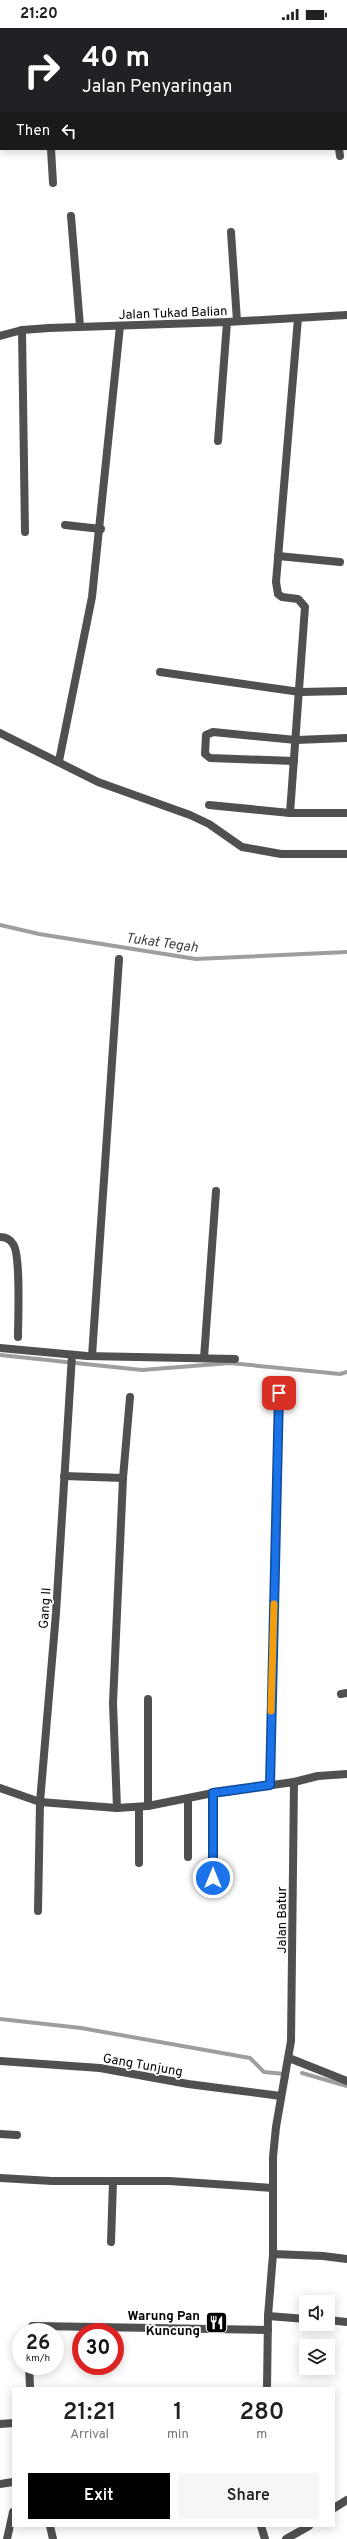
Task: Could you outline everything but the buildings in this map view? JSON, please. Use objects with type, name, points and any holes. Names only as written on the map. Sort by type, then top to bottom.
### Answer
[{"type":"street","points":[[51,150],[53,184]]},
{"type":"street","points":[[71,216],[80,326]]},
{"type":"street","points":[[231,232],[237,322]]},
{"type":"street","name":"Jalan Tukad Balian","points":[[0,336],[22,330],[80,326],[237,322],[347,315]]},
{"type":"street","points":[[290,813],[305,607],[298,599],[282,597],[277,591],[278,556],[298,318]]},
{"type":"street","points":[[218,441],[227,322]]},
{"type":"street","points":[[59,761],[92,598],[101,529],[120,326]]},
{"type":"street","points":[[22,330],[25,532]]},
{"type":"street","points":[[65,525],[101,529]]},
{"type":"street","points":[[278,556],[340,562]]},
{"type":"street","points":[[160,672],[300,692],[347,692]]},
{"type":"street","points":[[294,761],[210,758],[205,754],[206,735],[213,732],[296,740],[347,738]]},
{"type":"street","points":[[0,733],[59,761],[98,782],[190,815],[209,824],[242,847],[281,854],[347,854]]},
{"type":"street","points":[[209,805],[290,813],[347,813]]},
{"type":"street","points":[[92,1356],[119,959]]},
{"type":"street","points":[[204,1358],[216,1192]]},
{"type":"street","points":[[0,1237],[6,1238],[14,1244],[17,1257],[18,1337]]},
{"type":"street","points":[[0,1348],[71,1361],[92,1356],[235,1359]]},
{"type":"street","name":"Gang II","points":[[38,1911],[40,1802],[71,1361]]},
{"type":"street","points":[[270,1785],[279,1393]]},
{"type":"street","points":[[117,1808],[113,1703],[123,1478],[130,1396]]},
{"type":"street","points":[[64,1476],[123,1478]]},
{"type":"street","points":[[148,1699],[148,1806]]},
{"type":"street","points":[[0,1788],[40,1802],[117,1808],[148,1806],[213,1793],[294,1782],[318,1776],[347,1774]]},
{"type":"street","name":"Jalan Batur","points":[[267,2387],[268,2316],[273,2254],[273,2188],[276,2127],[291,2041],[294,1782]]},
{"type":"street","points":[[213,1793],[213,1878]]},
{"type":"street","points":[[188,1799],[188,1857]]},
{"type":"street","points":[[138,1863],[139,1807]]},
{"type":"street","points":[[289,2058],[347,2081]]},
{"type":"street","name":"Gang Tunjung","points":[[0,2061],[100,2068],[188,2084],[281,2096]]},
{"type":"street","points":[[0,2134],[17,2135]]},
{"type":"street","points":[[0,2178],[169,2181],[273,2188]]},
{"type":"street","points":[[111,2242],[113,2181]]},
{"type":"street","points":[[273,2254],[323,2256],[347,2259]]},
{"type":"street","points":[[268,2316],[299,2318]]},
{"type":"street","points":[[335,2321],[347,2322]]},
{"type":"street","points":[[64,2326],[268,2330]]},
{"type":"street","points":[[29,2375],[30,2386]]},
{"type":"street","points":[[0,2424],[12,2423]]},
{"type":"street","points":[[0,2484],[12,2482]]},
{"type":"street","points":[[335,2507],[347,2500]]},
{"type":"street","points":[[7,2539],[12,2516]]},
{"type":"street","points":[[50,2527],[53,2539]]},
{"type":"street","points":[[260,2527],[264,2539]]},
{"type":"street","points":[[286,2539],[307,2527]]},
{"type":"waterway","name":"Tukat Tegah","points":[[0,925],[39,934],[196,959],[347,952]]},
{"type":"waterway","points":[[0,1355],[142,1370],[230,1363],[340,1374],[347,1372]]},
{"type":"waterway","points":[[0,2019],[81,2028],[250,2058],[264,2072],[285,2074]]},
{"type":"waterway","points":[[302,2073],[347,2086]]},
{"type":"slow traffic","points":[[271,1711],[274,1604]]},
{"type":"place","name":"Warung Pan Kuncung","points":[[216,2322]]},
{"type":"route","points":[[213,1878],[213,1793],[270,1785],[279,1393]]}]
